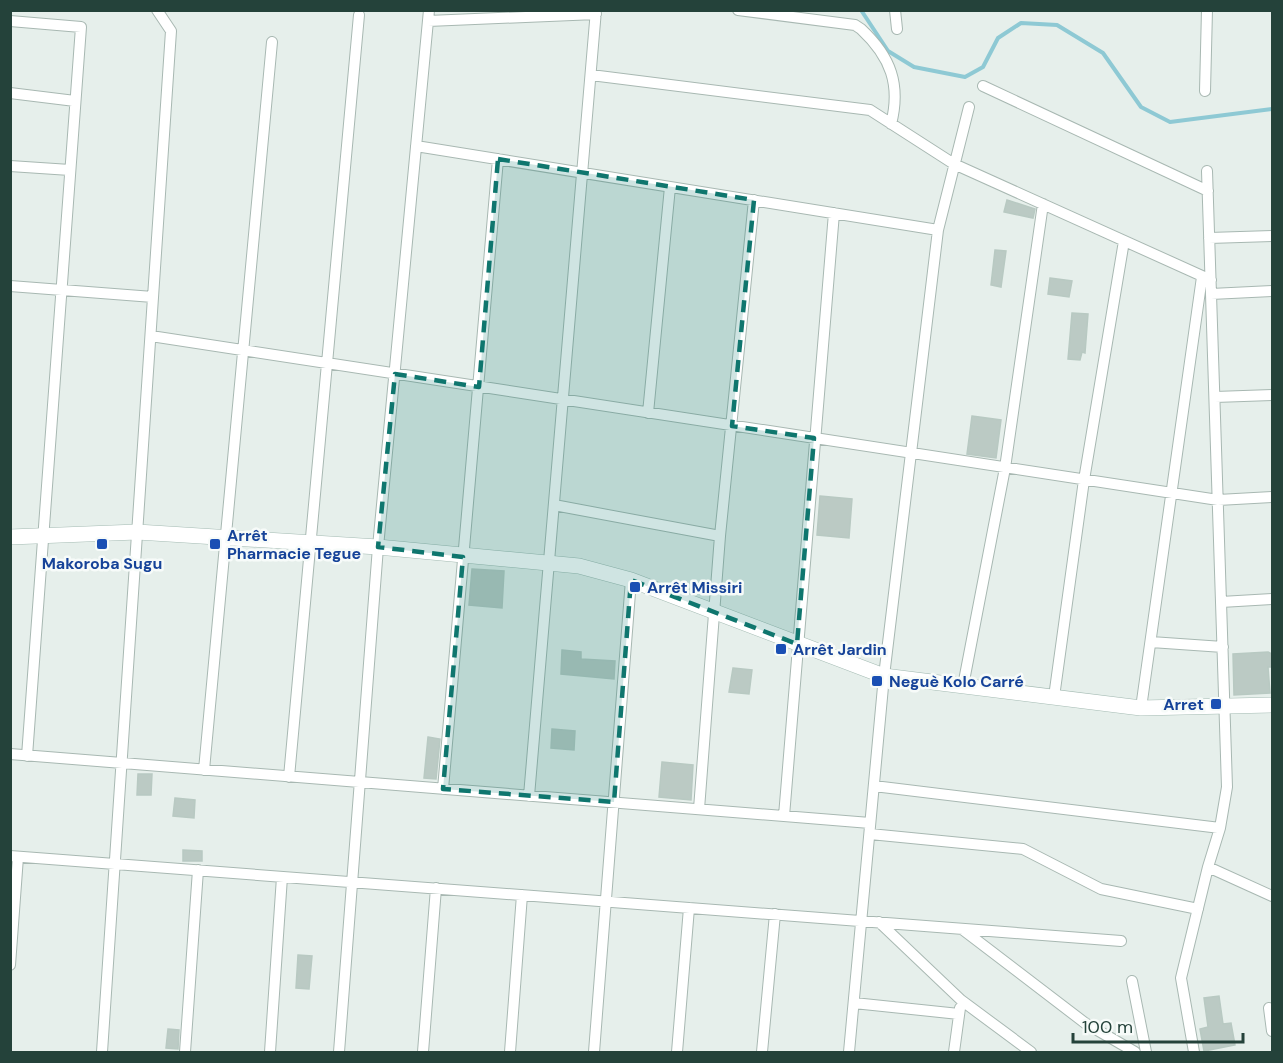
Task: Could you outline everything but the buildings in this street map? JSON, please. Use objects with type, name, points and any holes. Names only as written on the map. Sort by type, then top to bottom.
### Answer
[{"type":"street","points":[[738,10],[855,25],[861,29],[890,68],[896,81],[891,124]]},
{"type":"street","points":[[895,10],[897,29]]},
{"type":"street","points":[[1205,91],[1207,10]]},
{"type":"street","points":[[339,1053],[378,547],[429,16],[596,12],[529,796]]},
{"type":"street","points":[[102,1053],[171,32],[159,14]]},
{"type":"street","points":[[289,777],[358,15]]},
{"type":"street","points":[[10,21],[81,27],[27,756]]},
{"type":"street","points":[[204,770],[272,42]]},
{"type":"street","points":[[591,75],[870,110],[954,164],[1207,278]]},
{"type":"street","points":[[983,86],[1208,191]]},
{"type":"street","points":[[10,93],[75,101]]},
{"type":"street","points":[[849,1053],[884,676],[938,230],[969,107]]},
{"type":"street","points":[[416,146],[938,230]]},
{"type":"street","points":[[443,789],[498,159]]},
{"type":"street","points":[[10,166],[70,170]]},
{"type":"street","points":[[1141,708],[1172,493],[1207,278],[1209,238],[1207,171]]},
{"type":"street","points":[[648,413],[670,187]]},
{"type":"street","points":[[699,809],[720,536],[754,200]]},
{"type":"street","points":[[963,686],[1005,468],[1043,204]]},
{"type":"street","points":[[784,816],[834,213]]},
{"type":"street","points":[[1209,238],[1272,236]]},
{"type":"street","points":[[1054,697],[1084,480],[1124,241]]},
{"type":"street","points":[[1194,1053],[1181,978],[1208,867],[1220,828],[1227,788],[1211,294],[1207,278]]},
{"type":"street","points":[[10,286],[153,297]]},
{"type":"street","points":[[1211,294],[1272,291]]},
{"type":"street","points":[[151,336],[1218,500],[1272,497]]},
{"type":"street","points":[[1215,397],[1272,395]]},
{"type":"street","points":[[554,505],[720,536]]},
{"type":"street","points":[[10,537],[137,532],[378,547],[463,557],[579,566],[631,580],[884,676],[1141,708],[1272,705]]},
{"type":"street","points":[[594,1053],[631,580]]},
{"type":"street","points":[[1221,602],[1272,599]]},
{"type":"street","points":[[1150,642],[1223,647]]},
{"type":"street","points":[[10,754],[784,816],[1023,849],[1101,889],[1198,909]]},
{"type":"street","points":[[874,786],[1220,828]]},
{"type":"street","points":[[10,965],[14,856],[1121,941]]},
{"type":"street","points":[[1208,867],[1272,896]]},
{"type":"street","points":[[185,1053],[198,870]]},
{"type":"street","points":[[270,1053],[282,877]]},
{"type":"street","points":[[423,1053],[435,888]]},
{"type":"street","points":[[510,1053],[522,895]]},
{"type":"street","points":[[677,1053],[688,908]]},
{"type":"street","points":[[762,1053],[775,915]]},
{"type":"street","points":[[879,922],[961,1000],[1030,1053]]},
{"type":"street","points":[[961,928],[1085,1023],[1128,1051]]},
{"type":"street","points":[[1132,981],[1146,1053]]},
{"type":"street","points":[[954,1053],[961,1000]]},
{"type":"street","points":[[854,1003],[959,1014]]},
{"type":"street","points":[[1269,1008],[1272,1031]]},
{"type":"highlighted area","points":[[498,159],[754,200],[732,426],[814,438],[797,644],[631,580],[614,802],[443,789],[463,557],[378,547],[395,374],[479,387]]},
{"type":"waterway","points":[[861,10],[888,51],[914,67],[965,77],[983,67],[998,38],[1021,23],[1057,25],[1103,53],[1141,107],[1170,122],[1272,109]]},
{"type":"place","name":"Makoroba Sugu","points":[[102,544]]},
{"type":"place","name":"Arrêt Pharmacie Tegue","points":[[215,544]]},
{"type":"place","name":"Arrêt Missiri","points":[[635,587]]},
{"type":"place","name":"Arrêt Jardin","points":[[781,649]]},
{"type":"place","name":"Neguè Kolo Carré","points":[[877,681]]},
{"type":"place","name":"Arret","points":[[1216,704]]}]
